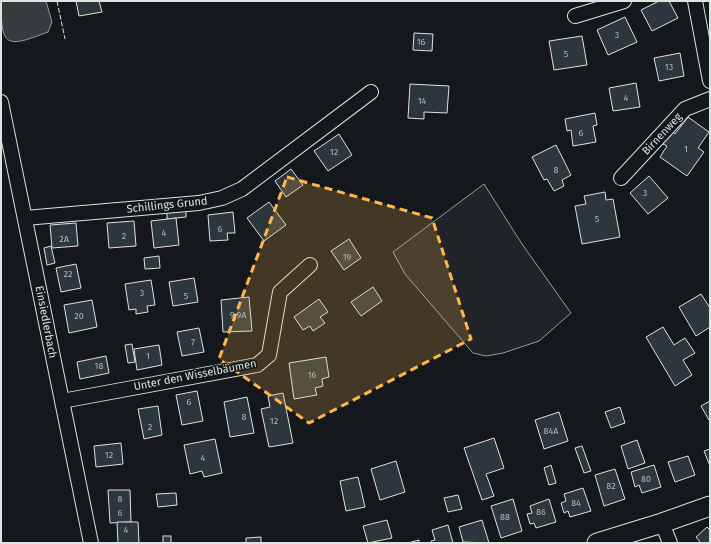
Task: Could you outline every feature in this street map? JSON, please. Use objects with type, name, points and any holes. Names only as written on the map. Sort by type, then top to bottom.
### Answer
[{"type":"main road","points":[[597,543],[662,523],[710,506]]},
{"type":"street","points":[[575,16],[624,1]]},
{"type":"street","points":[[695,1],[710,81]]},
{"type":"street","name":"Schillings Grund","points":[[25,218],[199,203],[222,198],[242,189],[371,92]]},
{"type":"street","name":"Birnenweg","points":[[621,178],[685,109],[710,99]]},
{"type":"street","name":"Einsiedlerbach","points":[[1,102],[91,543]]},
{"type":"street","name":"Unter den Wisselbäumen","points":[[62,401],[257,365],[269,355],[280,292],[310,265]]},
{"type":"street","points":[[662,523],[670,543]]},
{"type":"highlighted area","points":[[287,177],[432,218],[471,339],[309,423],[219,359]]},
{"type":"shaded area","points":[[1,1],[46,1],[52,22],[48,32],[23,41],[15,42],[9,40],[5,36],[2,28]]},
{"type":"shaded area","points":[[484,184],[522,244],[571,313],[539,341],[503,353],[486,356],[473,353],[405,274],[393,252]]},
{"type":"building","points":[[76,1],[99,1],[102,12],[79,16]]},
{"type":"building","points":[[659,1],[669,1],[678,18],[652,31],[641,10]]},
{"type":"building","points":[[625,17],[637,42],[608,55],[597,30]]},
{"type":"building","points":[[414,33],[433,34],[432,51],[413,50]]},
{"type":"building","points":[[582,36],[587,65],[554,70],[549,41]]},
{"type":"building","points":[[680,53],[684,76],[659,81],[654,58]]},
{"type":"building","points":[[636,83],[640,107],[613,111],[609,88]]},
{"type":"building","points":[[410,84],[449,86],[447,113],[424,112],[424,119],[408,118]]},
{"type":"building","points":[[595,113],[597,125],[593,126],[596,142],[573,146],[571,130],[567,131],[565,119]]},
{"type":"building","points":[[688,117],[709,132],[698,148],[704,152],[687,176],[660,157],[667,146],[663,144],[672,131],[675,134]]},
{"type":"building","points":[[339,134],[352,155],[328,171],[314,151]]},
{"type":"building","points":[[556,145],[571,175],[562,180],[564,186],[554,191],[547,179],[544,180],[532,157]]},
{"type":"building","points":[[291,169],[303,185],[286,197],[275,181]]},
{"type":"building","points":[[649,176],[668,198],[648,214],[630,193]]},
{"type":"building","points":[[605,192],[606,200],[613,199],[620,237],[582,244],[575,206],[586,204],[584,196]]},
{"type":"building","points":[[269,202],[286,225],[264,241],[247,218]]},
{"type":"building","points":[[186,210],[186,217],[167,219],[167,211]]},
{"type":"building","points":[[233,212],[235,233],[227,233],[228,240],[210,241],[208,215]]},
{"type":"building","points":[[176,218],[179,245],[154,248],[151,221]]},
{"type":"building","points":[[134,221],[136,246],[109,248],[107,223]]},
{"type":"building","points":[[76,223],[78,246],[52,248],[50,225]]},
{"type":"building","points":[[349,239],[361,258],[344,270],[331,251]]},
{"type":"building","points":[[51,246],[55,263],[47,265],[44,248]]},
{"type":"building","points":[[159,256],[160,268],[145,269],[144,258]]},
{"type":"building","points":[[76,264],[81,288],[61,292],[56,268]]},
{"type":"building","points":[[194,278],[198,302],[173,306],[169,282]]},
{"type":"building","points":[[151,280],[155,305],[147,306],[148,312],[136,314],[136,309],[129,310],[125,284]]},
{"type":"building","points":[[373,287],[382,301],[361,316],[351,302]]},
{"type":"building","points":[[701,294],[710,308],[710,327],[696,336],[679,307]]},
{"type":"building","points":[[249,297],[252,331],[223,332],[221,300]]},
{"type":"building","points":[[319,299],[328,312],[320,317],[325,323],[313,331],[310,326],[303,330],[294,317]]},
{"type":"building","points":[[92,300],[97,327],[69,333],[64,305]]},
{"type":"building","points":[[663,327],[674,345],[685,338],[695,353],[683,360],[692,375],[675,386],[646,337]]},
{"type":"building","points":[[199,328],[204,352],[182,356],[177,332]]},
{"type":"building","points":[[132,344],[135,362],[128,363],[125,345]]},
{"type":"building","points":[[159,345],[162,365],[137,370],[134,349]]},
{"type":"building","points":[[106,356],[109,373],[80,379],[77,362]]},
{"type":"building","points":[[326,357],[329,377],[322,379],[323,386],[315,388],[317,395],[294,399],[289,363]]},
{"type":"building","points":[[197,391],[203,421],[182,425],[176,395]]},
{"type":"building","points":[[283,393],[293,443],[269,447],[261,409],[270,407],[268,396]]},
{"type":"building","points":[[247,397],[254,433],[230,437],[224,402]]},
{"type":"building","points":[[710,401],[710,419],[709,420],[701,406]]},
{"type":"building","points":[[158,406],[162,435],[144,439],[138,409]]},
{"type":"building","points":[[620,407],[625,423],[611,428],[605,412]]},
{"type":"building","points":[[559,412],[568,441],[544,449],[535,420]]},
{"type":"building","points":[[494,438],[504,468],[486,474],[494,496],[482,500],[464,448]]},
{"type":"building","points":[[215,439],[222,473],[204,477],[202,471],[190,474],[184,445]]},
{"type":"building","points":[[637,440],[645,463],[628,469],[621,446]]},
{"type":"building","points":[[121,443],[123,464],[96,467],[94,446]]},
{"type":"building","points":[[582,446],[591,471],[584,473],[575,448]]},
{"type":"building","points":[[710,449],[710,466],[704,451]]},
{"type":"building","points":[[688,456],[695,475],[675,482],[668,462]]},
{"type":"building","points":[[396,461],[405,492],[380,500],[371,469]]},
{"type":"building","points":[[551,465],[556,483],[549,485],[544,468]]},
{"type":"building","points":[[654,465],[661,487],[642,493],[639,485],[635,487],[631,472]]},
{"type":"building","points":[[615,469],[625,499],[604,506],[595,475]]},
{"type":"building","points":[[358,477],[365,507],[346,511],[340,481]]},
{"type":"building","points":[[583,488],[591,511],[570,517],[568,511],[564,513],[561,503],[566,501],[564,494]]},
{"type":"building","points":[[108,490],[130,490],[131,522],[110,523]]},
{"type":"building","points":[[176,493],[177,505],[158,507],[156,494]]},
{"type":"building","points":[[458,495],[462,509],[448,512],[444,498]]},
{"type":"building","points":[[513,499],[522,531],[501,538],[491,506]]},
{"type":"building","points":[[549,499],[556,522],[536,528],[534,523],[530,524],[527,514],[532,513],[530,506]]},
{"type":"building","points":[[387,520],[392,538],[368,543],[363,526]]},
{"type":"building","points":[[482,520],[489,543],[463,542],[459,527]]},
{"type":"building","points":[[117,522],[138,522],[139,543],[118,543]]},
{"type":"building","points":[[448,525],[453,543],[432,543],[431,541],[435,540],[432,530]]},
{"type":"building","points":[[707,527],[710,530],[710,543],[701,543],[696,537]]},
{"type":"building","points":[[163,536],[171,536],[171,543],[163,543]]},
{"type":"building","points":[[261,537],[261,543],[246,543],[246,538]]},
{"type":"building","points":[[419,540],[419,543],[408,543]]},
{"type":"fence","points":[[57,1],[65,39]]}]
